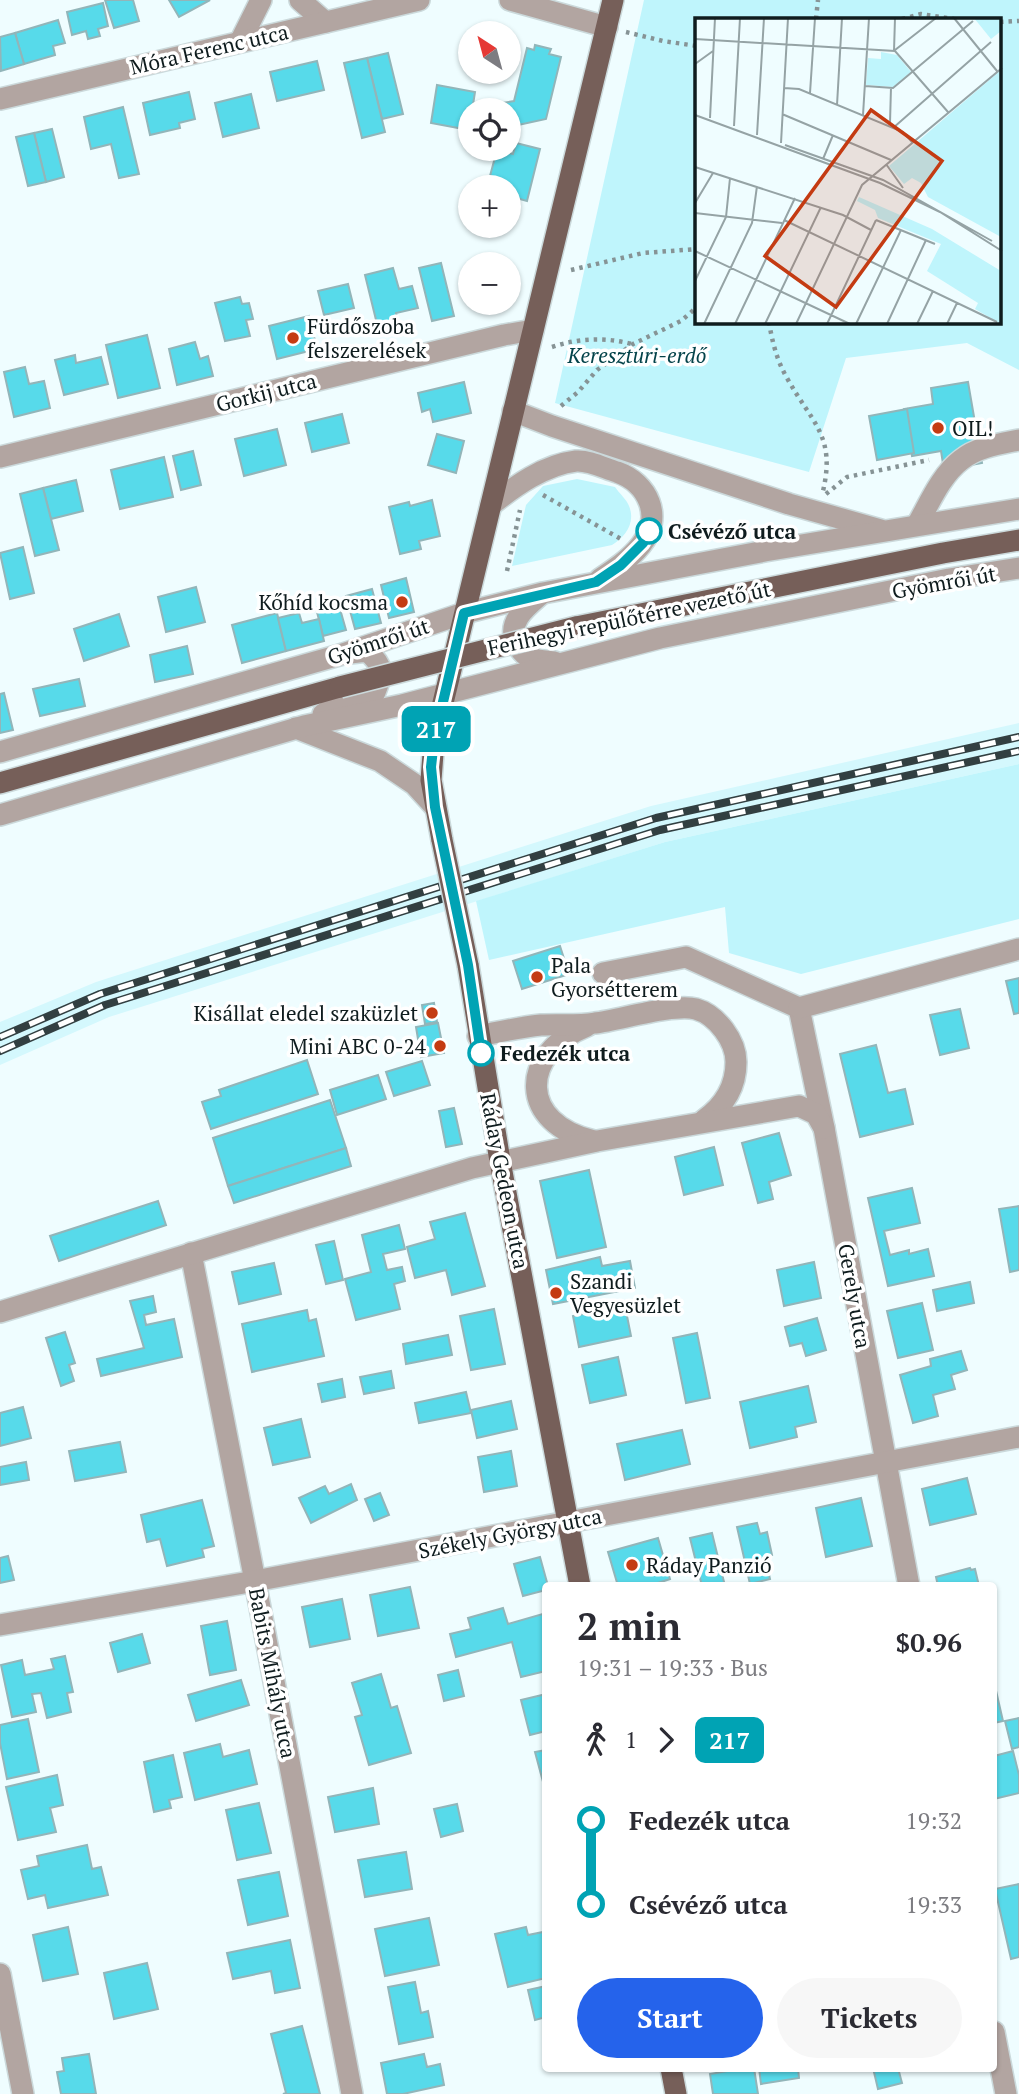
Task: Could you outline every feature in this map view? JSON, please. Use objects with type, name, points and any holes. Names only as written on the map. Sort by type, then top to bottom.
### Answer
[{"type":"main road","points":[[444,694],[613,0]]},
{"type":"main road","name":"Ferihegyi repülőtérre vezető út","points":[[0,783],[340,687],[576,627],[1019,540]]},
{"type":"main road","name":"Ráday Gedeon utca","points":[[444,694],[432,755],[435,807],[468,965],[500,1161],[579,1582]]},
{"type":"main road","points":[[672,2072],[676,2094]]},
{"type":"street","points":[[241,40],[261,0]]},
{"type":"street","points":[[300,0],[326,22]]},
{"type":"street","name":"Móra Ferenc utca","points":[[0,99],[419,0]]},
{"type":"street","points":[[510,0],[607,27]]},
{"type":"street","name":"Gorkij utca","points":[[0,457],[533,330]]},
{"type":"street","name":"Gyömrői út","points":[[513,411],[789,504],[886,532]]},
{"type":"street","points":[[918,525],[940,484],[960,460],[989,446],[1019,439]]},
{"type":"street","points":[[491,505],[512,488],[538,474],[574,461],[584,461],[628,476],[639,483],[649,503],[649,531],[643,543],[621,565],[596,582]]},
{"type":"street","name":"Gyömrői út","points":[[0,752],[343,654],[464,613],[543,593],[1019,509]]},
{"type":"street","name":"Gyömrői út","points":[[0,815],[300,727],[402,705],[674,635],[949,579],[1019,568]]},
{"type":"street","points":[[543,593],[523,609],[515,622],[513,635],[521,651],[530,658],[563,664]]},
{"type":"street","points":[[300,727],[334,707],[375,692],[382,676],[378,660],[367,651],[343,654]]},
{"type":"street","points":[[300,727],[387,765],[414,785],[435,807]]},
{"type":"street","points":[[603,973],[686,957],[799,1008],[1019,949]]},
{"type":"street","name":"Gerely utca","points":[[799,1008],[824,1128],[908,1582]]},
{"type":"street","points":[[478,1036],[543,1025],[593,1024],[675,1009],[696,1009],[713,1018],[724,1031],[736,1054],[736,1074],[728,1096],[720,1109],[702,1122]]},
{"type":"street","points":[[593,1024],[569,1034],[551,1049],[540,1066],[536,1087],[540,1105],[551,1121],[564,1131],[597,1141]]},
{"type":"street","points":[[0,1312],[500,1161],[597,1141],[799,1106],[816,1114],[824,1128]]},
{"type":"street","name":"Babits Mihály utca","points":[[191,1253],[256,1581],[352,2094]]},
{"type":"street","name":"Székely György utca","points":[[0,1625],[256,1581],[1019,1437]]},
{"type":"street","points":[[0,1974],[23,2094]]},
{"type":"street","points":[[997,2048],[1006,2094]]},
{"type":"path","points":[[816,18],[818,0]]},
{"type":"path","points":[[906,18],[921,14],[947,18]]},
{"type":"path","points":[[607,27],[695,46]]},
{"type":"path","points":[[564,271],[643,253],[695,249]]},
{"type":"path","points":[[556,410],[578,392],[597,370],[633,344],[681,320],[695,309]]},
{"type":"path","points":[[769,324],[774,349],[786,378],[821,432],[825,443],[829,469],[822,498],[847,477],[929,460]]},
{"type":"path","points":[[552,347],[587,339],[633,344]]},
{"type":"path","points":[[533,490],[628,543]]},
{"type":"path","points":[[507,571],[522,502]]},
{"type":"shaded area","points":[[1019,723],[1019,764],[665,842],[109,1017],[0,1065],[0,1022],[96,982],[651,806]]},
{"type":"green space","name":"Keresztúri-erdő","points":[[644,0],[1019,0],[1019,370],[967,343],[846,358],[809,472],[555,403]]},
{"type":"green space","points":[[577,479],[615,487],[627,501],[631,512],[630,524],[625,534],[612,545],[512,566],[526,505],[543,486]]},
{"type":"green space","points":[[1019,764],[1019,919],[801,974],[729,953],[725,907],[489,960],[476,901],[665,842]]},
{"type":"building","points":[[105,0],[133,0],[139,21],[114,28]]},
{"type":"building","points":[[169,0],[210,0],[179,17]]},
{"type":"building","points":[[103,3],[108,26],[98,29],[100,36],[88,39],[86,31],[72,35],[67,12]]},
{"type":"building","points":[[58,20],[65,43],[53,46],[55,55],[24,64],[15,33]]},
{"type":"building","points":[[15,33],[24,64],[1,71],[0,37]]},
{"type":"building","points":[[535,45],[551,49],[549,54],[561,57],[546,119],[521,124],[521,98],[515,98],[518,84],[522,84],[522,68],[527,48],[534,50]]},
{"type":"building","points":[[388,53],[403,114],[382,119],[367,58]]},
{"type":"building","points":[[367,58],[385,132],[362,138],[344,63]]},
{"type":"building","points":[[317,61],[324,90],[277,101],[270,72]]},
{"type":"building","points":[[437,85],[475,92],[474,98],[458,98],[458,128],[431,123]]},
{"type":"building","points":[[189,92],[195,119],[179,123],[180,128],[150,135],[143,103]]},
{"type":"building","points":[[251,94],[259,128],[223,137],[215,103]]},
{"type":"building","points":[[123,107],[139,174],[119,178],[111,144],[91,149],[84,117]]},
{"type":"building","points":[[52,129],[64,177],[46,182],[34,133]]},
{"type":"building","points":[[34,133],[46,182],[28,186],[16,137]]},
{"type":"building","points":[[521,144],[540,149],[527,201],[521,199],[521,175],[490,175],[494,161],[521,161]]},
{"type":"building","points":[[441,263],[454,316],[432,321],[419,268]]},
{"type":"building","points":[[393,268],[399,289],[412,286],[418,308],[396,313],[398,324],[378,328],[365,275]]},
{"type":"building","points":[[348,284],[354,308],[324,315],[318,291]]},
{"type":"building","points":[[240,297],[242,304],[249,303],[253,319],[246,320],[250,336],[225,341],[215,303]]},
{"type":"building","name":"Fürdőszoba felszerelések","points":[[309,316],[317,349],[277,359],[269,326]]},
{"type":"building","points":[[147,335],[160,388],[118,398],[106,345]]},
{"type":"building","points":[[195,342],[200,359],[208,356],[213,376],[177,385],[169,349]]},
{"type":"building","points":[[75,355],[76,363],[101,357],[108,384],[64,395],[55,360]]},
{"type":"building","points":[[25,367],[29,384],[44,381],[50,408],[14,417],[4,372]]},
{"type":"building","points":[[464,382],[471,413],[433,422],[430,409],[422,412],[418,393]]},
{"type":"building","points":[[968,382],[982,463],[944,470],[941,451],[912,456],[904,409],[933,404],[931,388]]},
{"type":"building","points":[[907,409],[914,453],[877,460],[869,416]]},
{"type":"building","points":[[342,414],[349,443],[312,452],[305,423]]},
{"type":"building","points":[[277,429],[286,465],[244,476],[235,439]]},
{"type":"building","points":[[437,434],[464,441],[456,473],[428,465]]},
{"type":"building","points":[[193,451],[201,485],[181,490],[173,456]]},
{"type":"building","points":[[164,457],[173,497],[120,509],[111,470]]},
{"type":"building","points":[[76,480],[83,511],[51,519],[43,488]]},
{"type":"building","points":[[43,488],[59,550],[35,556],[20,494]]},
{"type":"building","points":[[432,500],[440,536],[419,541],[421,549],[400,554],[389,507],[409,502],[410,506]]},
{"type":"building","points":[[23,547],[34,593],[10,599],[0,553]]},
{"type":"building","points":[[406,578],[414,612],[389,618],[381,585]]},
{"type":"building","points":[[196,587],[205,622],[166,632],[158,597]]},
{"type":"building","points":[[372,589],[381,623],[355,629],[346,596]]},
{"type":"building","points":[[338,602],[346,630],[323,636],[316,608]]},
{"type":"building","points":[[277,613],[286,651],[242,663],[232,625]]},
{"type":"building","points":[[299,613],[302,623],[319,619],[324,641],[286,651],[278,618]]},
{"type":"building","points":[[119,614],[129,646],[84,661],[74,629]]},
{"type":"building","points":[[187,646],[193,674],[155,682],[150,655]]},
{"type":"building","points":[[79,679],[85,706],[40,716],[33,689]]},
{"type":"building","points":[[4,693],[13,730],[0,733],[0,694]]},
{"type":"building","points":[[560,946],[569,974],[522,989],[513,961]]},
{"type":"building","points":[[1019,978],[1019,1013],[1014,1014],[1006,981]]},
{"type":"building","points":[[434,1003],[437,1022],[425,1024],[422,1005]]},
{"type":"building","points":[[960,1009],[969,1048],[940,1055],[930,1015]]},
{"type":"building","points":[[438,1023],[444,1053],[421,1057],[416,1027]]},
{"type":"building","points":[[876,1045],[888,1093],[905,1089],[913,1124],[860,1137],[840,1054]]},
{"type":"building","points":[[307,1060],[318,1094],[211,1129],[202,1102],[221,1096],[219,1090]]},
{"type":"building","points":[[422,1061],[430,1085],[394,1096],[386,1072]]},
{"type":"building","points":[[378,1075],[386,1099],[337,1115],[330,1090]]},
{"type":"building","points":[[330,1100],[346,1148],[228,1186],[213,1138]]},
{"type":"building","points":[[454,1108],[462,1144],[446,1147],[439,1111]]},
{"type":"building","points":[[779,1133],[791,1175],[769,1182],[773,1199],[758,1203],[742,1143]]},
{"type":"building","points":[[714,1147],[723,1185],[684,1195],[675,1157]]},
{"type":"building","points":[[346,1148],[351,1166],[234,1203],[228,1186]]},
{"type":"building","points":[[589,1170],[606,1247],[557,1258],[540,1181]]},
{"type":"building","points":[[912,1188],[920,1223],[884,1231],[890,1255],[928,1249],[934,1276],[888,1286],[868,1198]]},
{"type":"building","points":[[158,1201],[166,1225],[59,1261],[50,1236]]},
{"type":"building","points":[[1019,1206],[1019,1270],[1010,1272],[999,1209]]},
{"type":"building","points":[[465,1213],[485,1286],[452,1295],[446,1270],[415,1278],[407,1247],[435,1239],[430,1222]]},
{"type":"building","points":[[399,1225],[405,1249],[383,1254],[387,1270],[402,1267],[405,1281],[394,1284],[400,1309],[356,1320],[345,1279],[371,1272],[362,1235]]},
{"type":"building","points":[[334,1241],[343,1280],[326,1284],[316,1245]]},
{"type":"building","points":[[600,1257],[602,1266],[630,1261],[635,1288],[553,1304],[546,1270]]},
{"type":"building","points":[[814,1262],[821,1298],[784,1306],[777,1270]]},
{"type":"building","points":[[274,1263],[281,1294],[239,1304],[232,1272]]},
{"type":"building","points":[[970,1282],[974,1303],[937,1311],[933,1290]]},
{"type":"building","points":[[153,1296],[156,1312],[144,1315],[146,1325],[174,1319],[182,1357],[101,1376],[97,1359],[144,1348],[130,1301]]},
{"type":"building","points":[[922,1303],[933,1350],[898,1358],[887,1311]]},
{"type":"building","points":[[625,1306],[631,1336],[579,1347],[573,1316]]},
{"type":"building","points":[[494,1309],[505,1364],[471,1370],[460,1316]]},
{"type":"building","points":[[307,1310],[309,1321],[316,1319],[324,1356],[252,1372],[242,1324]]},
{"type":"building","points":[[817,1318],[826,1350],[806,1356],[802,1343],[790,1346],[785,1327]]},
{"type":"building","points":[[65,1332],[75,1363],[69,1365],[74,1381],[61,1386],[46,1338]]},
{"type":"building","points":[[697,1333],[710,1398],[686,1403],[673,1338]]},
{"type":"building","points":[[448,1335],[452,1355],[406,1364],[403,1344]]},
{"type":"building","points":[[961,1351],[967,1370],[951,1375],[955,1389],[933,1395],[938,1416],[913,1423],[900,1375],[931,1366],[930,1359]]},
{"type":"building","points":[[618,1357],[626,1395],[590,1403],[582,1365]]},
{"type":"building","points":[[391,1371],[394,1388],[364,1394],[360,1377]]},
{"type":"building","points":[[342,1379],[345,1397],[322,1402],[318,1384]]},
{"type":"building","points":[[808,1386],[816,1422],[795,1427],[797,1437],[750,1448],[740,1402]]},
{"type":"building","points":[[466,1392],[471,1413],[419,1423],[415,1403]]},
{"type":"building","points":[[511,1401],[517,1429],[477,1438],[471,1410]]},
{"type":"building","points":[[23,1407],[31,1438],[0,1446],[0,1413]]},
{"type":"building","points":[[301,1419],[310,1457],[273,1465],[264,1428]]},
{"type":"building","points":[[682,1430],[690,1464],[625,1480],[617,1444]]},
{"type":"building","points":[[120,1442],[126,1472],[75,1481],[69,1451]]},
{"type":"building","points":[[511,1451],[517,1486],[484,1492],[478,1457]]},
{"type":"building","points":[[26,1462],[29,1480],[0,1485],[0,1467]]},
{"type":"building","points":[[967,1478],[976,1514],[930,1525],[922,1489]]},
{"type":"building","points":[[351,1484],[357,1500],[311,1523],[299,1498],[325,1486],[329,1494]]},
{"type":"building","points":[[380,1493],[389,1515],[374,1521],[365,1499]]},
{"type":"building","points":[[861,1498],[872,1546],[826,1557],[816,1508]]},
{"type":"building","points":[[202,1500],[214,1546],[202,1549],[204,1557],[167,1566],[160,1539],[147,1542],[141,1515]]},
{"type":"building","points":[[757,1523],[760,1534],[767,1532],[772,1555],[765,1556],[770,1579],[750,1582],[737,1527]]},
{"type":"building","points":[[712,1533],[724,1582],[701,1582],[690,1538]]},
{"type":"building","points":[[658,1538],[670,1579],[661,1582],[617,1582],[608,1552]]},
{"type":"building","points":[[8,1556],[14,1580],[0,1583],[0,1558]]},
{"type":"building","points":[[540,1557],[547,1582],[542,1582],[542,1591],[523,1596],[514,1564]]},
{"type":"building","points":[[970,1568],[975,1569],[978,1582],[937,1582],[936,1577]]},
{"type":"building","points":[[410,1587],[419,1628],[378,1636],[370,1595]]},
{"type":"building","points":[[342,1599],[350,1639],[310,1647],[302,1607]]},
{"type":"building","points":[[503,1608],[508,1624],[542,1614],[542,1672],[521,1677],[512,1642],[456,1657],[450,1634],[471,1629],[468,1618]]},
{"type":"building","points":[[227,1621],[236,1670],[210,1675],[201,1626]]},
{"type":"building","points":[[142,1634],[150,1663],[118,1672],[110,1643]]},
{"type":"building","points":[[65,1656],[73,1692],[67,1693],[71,1712],[47,1718],[41,1693],[32,1694],[36,1712],[12,1717],[1,1665],[22,1660],[25,1675],[54,1669],[51,1659]]},
{"type":"building","points":[[458,1670],[464,1696],[444,1701],[438,1675]]},
{"type":"building","points":[[381,1674],[391,1708],[397,1706],[411,1753],[369,1765],[355,1717],[362,1715],[352,1683]]},
{"type":"building","points":[[241,1680],[249,1705],[196,1721],[188,1695]]},
{"type":"building","points":[[542,1695],[542,1732],[530,1735],[521,1700]]},
{"type":"building","points":[[997,1695],[1003,1721],[997,1722]]},
{"type":"building","points":[[1019,1718],[1019,1747],[1012,1749],[1005,1721]]},
{"type":"building","points":[[28,1719],[39,1772],[7,1779],[0,1743],[0,1725]]},
{"type":"building","points":[[220,1744],[223,1757],[249,1750],[257,1784],[195,1800],[184,1753]]},
{"type":"building","points":[[542,1751],[542,1778],[535,1752]]},
{"type":"building","points":[[1013,1751],[1019,1775],[1019,1793],[997,1798],[997,1755]]},
{"type":"building","points":[[173,1755],[182,1797],[169,1800],[171,1808],[154,1812],[144,1762]]},
{"type":"building","points":[[57,1775],[63,1805],[50,1808],[56,1832],[18,1840],[6,1787]]},
{"type":"building","points":[[373,1788],[379,1824],[335,1832],[328,1797]]},
{"type":"building","points":[[259,1803],[271,1853],[237,1860],[226,1810]]},
{"type":"building","points":[[457,1804],[463,1831],[441,1837],[434,1809]]},
{"type":"building","points":[[87,1845],[92,1869],[101,1867],[108,1895],[48,1908],[45,1895],[28,1899],[21,1870],[39,1866],[37,1856]]},
{"type":"building","points":[[406,1852],[412,1889],[365,1897],[358,1860]]},
{"type":"building","points":[[279,1872],[288,1916],[248,1925],[238,1880]]},
{"type":"building","points":[[1019,1884],[1019,1957],[1011,1959],[997,1889]]},
{"type":"building","points":[[429,1918],[439,1965],[385,1976],[375,1929]]},
{"type":"building","points":[[68,1927],[78,1974],[43,1981],[33,1935]]},
{"type":"building","points":[[526,1927],[528,1935],[542,1932],[542,1979],[508,1987],[495,1934]]},
{"type":"building","points":[[290,1940],[300,1988],[275,1993],[271,1971],[233,1979],[227,1953]]},
{"type":"building","points":[[147,1963],[158,2009],[114,2019],[104,1973]]},
{"type":"building","points":[[415,1982],[421,2013],[428,2011],[433,2037],[399,2044],[388,1987]]},
{"type":"building","points":[[542,1987],[542,2018],[535,2020],[528,1990]]},
{"type":"building","points":[[302,2026],[320,2094],[283,2094],[286,2093],[271,2034]]},
{"type":"building","points":[[89,2054],[96,2094],[61,2094],[57,2072],[64,2071],[62,2058]]},
{"type":"building","points":[[424,2054],[427,2067],[440,2064],[444,2085],[403,2094],[387,2094],[381,2063]]},
{"type":"building","points":[[755,2072],[758,2094],[713,2094],[710,2074]]},
{"type":"building","points":[[760,2072],[798,2072],[799,2078],[761,2084]]},
{"type":"building","points":[[874,2072],[899,2072],[902,2083],[878,2089]]},
{"type":"railway","points":[[0,1037],[100,994],[656,818],[1019,737]]},
{"type":"railway","points":[[0,1051],[105,1005],[660,830],[1019,751]]},
{"type":"bus line","name":"217","points":[[481,1053],[468,965],[435,807],[431,767],[434,740],[464,613],[596,582],[621,565],[643,543],[649,531]]},
{"type":"place","name":"Fürdőszoba felszerelések","points":[[293,338]]},
{"type":"place","name":"OIL!","points":[[938,428]]},
{"type":"place","name":"Csévéző utca","points":[[649,531]]},
{"type":"place","name":"Kőhíd kocsma","points":[[402,602]]},
{"type":"place","name":"Pala Gyorsétterem","points":[[537,977]]},
{"type":"place","name":"Kisállat eledel szaküzlet","points":[[432,1013]]},
{"type":"place","name":"Mini ABC 0-24","points":[[440,1046]]},
{"type":"place","name":"Fedezék utca","points":[[481,1053]]},
{"type":"place","name":"Szandi Vegyesüzlet","points":[[556,1293]]},
{"type":"place","name":"Ráday Panzió","points":[[632,1565]]}]
